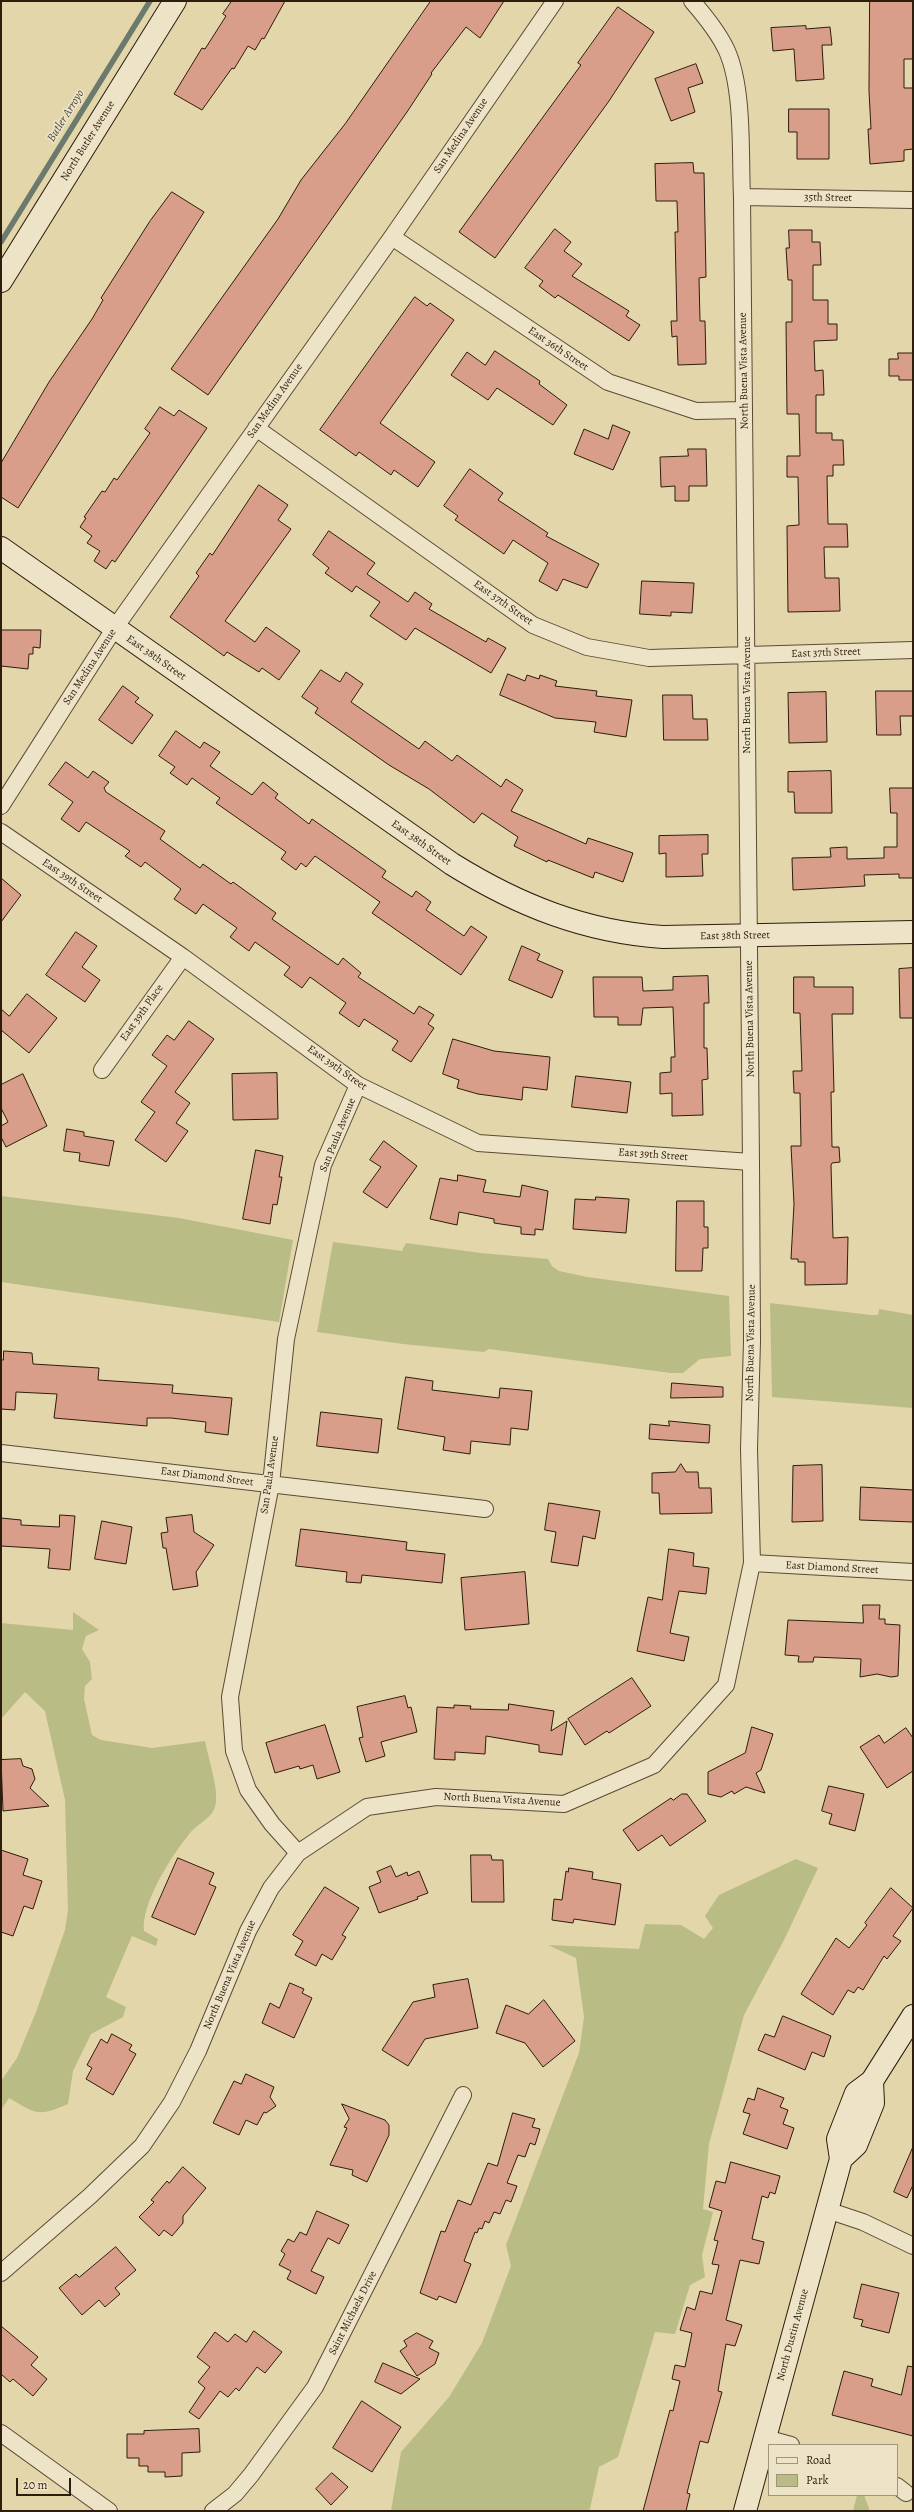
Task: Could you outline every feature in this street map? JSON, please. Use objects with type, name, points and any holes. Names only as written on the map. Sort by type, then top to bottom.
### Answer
[{"type":"street","name":"North Butler Avenue","points":[[1,281],[175,1]]},
{"type":"street","name":"San Medina Avenue","points":[[1,806],[114,629],[392,237],[555,1]]},
{"type":"street","name":"North Buena Vista Avenue","points":[[1,2273],[90,2196],[142,2146],[172,2102],[198,2051],[248,1931],[271,1888],[298,1852],[367,1807],[436,1796],[564,1804],[654,1765],[726,1685],[752,1563],[749,1449],[752,1341],[751,1162],[742,197],[737,87],[727,51],[708,20],[692,1]]},
{"type":"street","name":"35th Street","points":[[742,197],[913,200]]},
{"type":"street","name":"East 36th Street","points":[[392,237],[608,382],[696,412],[744,410]]},
{"type":"street","name":"East 37th Street","points":[[256,428],[533,625],[587,647],[649,658],[913,650]]},
{"type":"street","name":"East 38th Street","points":[[1,548],[114,629],[452,864],[521,902],[571,922],[630,935],[664,937],[913,932]]},
{"type":"street","name":"East 39th Street","points":[[1,832],[183,957],[358,1085],[478,1143],[751,1162]]},
{"type":"street","name":"East 39th Place","points":[[102,1070],[183,957]]},
{"type":"street","name":"San Paula Avenue","points":[[298,1852],[272,1824],[248,1790],[234,1751],[230,1698],[271,1484],[286,1339],[323,1164],[358,1085]]},
{"type":"street","name":"East Diamond Street","points":[[1,1453],[485,1509]]},
{"type":"street","name":"East Diamond Street","points":[[752,1563],[913,1572]]},
{"type":"street","name":"North Dustin Avenue","points":[[745,2511],[841,2159],[838,2139],[846,2114],[856,2093],[872,2081],[890,2048],[913,2016]]},
{"type":"street","name":"Saint Michaels Drive","points":[[213,2511],[235,2494],[251,2475],[315,2387],[464,2095]]},
{"type":"street","points":[[827,2210],[864,2222],[913,2246]]},
{"type":"street","points":[[1,2433],[100,2509]]},
{"type":"street","points":[[765,2438],[786,2444]]},
{"type":"green space","points":[[1,1196],[179,1218],[293,1240],[279,1322],[1,1282]]},
{"type":"green space","points":[[333,1242],[402,1251],[406,1243],[481,1253],[548,1259],[552,1266],[559,1271],[587,1277],[729,1296],[731,1356],[700,1359],[683,1373],[671,1373],[489,1349],[484,1352],[403,1344],[317,1332]]},
{"type":"green space","points":[[770,1303],[871,1315],[878,1315],[879,1309],[913,1315],[913,1408],[772,1397]]},
{"type":"green space","points":[[73,1612],[99,1630],[86,1636],[82,1649],[90,1662],[92,1679],[85,1686],[84,1699],[92,1735],[101,1740],[152,1748],[205,1741],[214,1780],[216,1801],[213,1812],[190,1833],[167,1866],[152,1893],[144,1920],[144,1931],[158,1939],[156,1946],[132,1936],[106,1997],[126,2007],[123,2017],[91,2034],[73,2071],[68,2104],[50,2111],[37,2112],[25,2108],[9,2098],[1,2110],[1,2081],[17,2058],[36,2012],[65,1930],[68,1910],[65,1800],[45,1711],[25,1692],[1,1719],[1,1623],[73,1630]]},
{"type":"green space","points":[[796,1859],[818,1868],[785,1938],[744,2015],[709,2144],[703,2209],[713,2212],[702,2255],[705,2277],[690,2285],[675,2334],[655,2332],[618,2457],[599,2467],[590,2509],[587,2511],[391,2511],[401,2452],[449,2397],[482,2343],[511,2266],[506,2245],[579,2053],[584,2017],[576,1958],[548,1945],[639,1949],[645,1924],[681,1925],[704,1939],[713,1928],[705,1916],[719,1895]]},
{"type":"green space","points":[[857,2496],[864,2496],[870,2511],[853,2511]]},
{"type":"building","points":[[232,1],[285,1],[264,39],[262,38],[255,50],[248,46],[234,69],[232,68],[202,110],[174,94],[202,48],[205,49],[226,16],[223,14]]},
{"type":"building","points":[[431,1],[504,1],[480,38],[466,27],[431,73],[432,74],[407,112],[208,395],[171,369],[278,219],[301,180],[345,124]]},
{"type":"building","points":[[870,1],[913,1],[913,59],[904,59],[904,88],[913,88],[913,149],[904,150],[904,161],[870,164],[868,129],[871,129],[869,91]]},
{"type":"building","points":[[618,7],[654,32],[609,101],[495,258],[459,232],[581,65],[578,63]]},
{"type":"building","points":[[806,26],[806,29],[830,27],[832,45],[822,45],[824,79],[796,81],[794,49],[773,51],[771,28]]},
{"type":"building","points":[[696,64],[703,83],[688,88],[695,112],[671,121],[655,79]]},
{"type":"building","points":[[789,109],[829,109],[829,159],[797,159],[797,132],[789,132]]},
{"type":"building","points":[[693,163],[694,173],[704,173],[706,277],[699,278],[700,321],[705,321],[706,364],[678,365],[677,336],[672,337],[671,321],[677,321],[675,232],[678,232],[677,201],[656,201],[655,164]]},
{"type":"building","points":[[172,192],[204,212],[18,508],[1,497],[1,463],[49,382],[92,319],[103,300],[101,298],[150,221]]},
{"type":"building","points":[[555,229],[571,242],[564,251],[582,264],[572,276],[629,311],[626,316],[640,325],[629,341],[558,295],[555,298],[539,286],[543,281],[525,268]]},
{"type":"building","points":[[789,230],[812,230],[812,242],[820,242],[821,265],[813,265],[813,300],[828,300],[828,324],[837,324],[837,340],[814,341],[815,371],[823,370],[824,395],[816,395],[816,433],[832,433],[832,440],[843,440],[844,465],[833,465],[833,476],[827,476],[828,524],[847,524],[848,547],[824,547],[825,578],[839,578],[840,611],[788,612],[787,526],[799,525],[798,477],[787,477],[787,456],[800,456],[799,414],[787,414],[786,322],[792,322],[792,280],[788,280],[786,248],[789,248]]},
{"type":"building","points":[[415,297],[427,306],[430,303],[454,320],[380,423],[435,462],[418,487],[394,470],[391,475],[359,452],[356,456],[320,430]]},
{"type":"building","points":[[495,351],[540,381],[539,384],[567,405],[553,425],[497,388],[488,400],[451,375],[467,352],[485,365]]},
{"type":"building","points":[[898,353],[913,353],[913,380],[899,380],[899,376],[889,376],[889,359],[898,359]]},
{"type":"building","points":[[160,407],[174,416],[179,410],[207,428],[115,562],[112,560],[106,569],[94,561],[100,551],[87,543],[92,536],[80,527],[86,518],[84,517],[102,491],[105,492],[114,478],[117,480],[150,433],[145,429]]},
{"type":"building","points":[[613,425],[630,432],[613,470],[574,454],[584,429],[608,439]]},
{"type":"building","points":[[688,449],[706,449],[707,486],[689,486],[689,501],[675,501],[675,486],[661,487],[660,457],[688,456]]},
{"type":"building","points":[[470,469],[503,493],[498,500],[548,533],[546,536],[599,564],[587,588],[563,579],[557,591],[539,581],[548,563],[513,540],[504,554],[455,520],[458,516],[444,506]]},
{"type":"building","points":[[259,485],[288,505],[278,520],[291,529],[225,621],[255,642],[266,627],[300,651],[279,680],[262,668],[259,672],[227,652],[224,656],[170,617],[199,576],[196,573],[210,553],[212,555]]},
{"type":"building","points":[[329,531],[375,563],[367,574],[408,602],[415,592],[432,604],[429,609],[486,642],[488,638],[506,648],[491,673],[415,628],[406,640],[370,616],[380,602],[356,586],[352,592],[325,573],[329,568],[313,555]]},
{"type":"building","points":[[642,581],[694,583],[692,613],[671,612],[671,616],[640,614]]},
{"type":"building","points":[[1,630],[41,630],[40,648],[33,647],[33,654],[29,654],[28,669],[1,666]]},
{"type":"building","points":[[321,670],[340,682],[346,672],[363,684],[351,702],[419,749],[425,741],[452,761],[457,755],[501,787],[506,779],[523,790],[511,811],[586,844],[588,838],[633,853],[623,882],[595,872],[593,878],[548,860],[547,862],[514,846],[518,837],[482,813],[474,823],[429,789],[389,765],[315,713],[318,708],[302,697]]},
{"type":"building","points":[[508,674],[525,681],[527,675],[539,679],[540,675],[557,681],[555,686],[597,691],[596,696],[632,700],[626,737],[594,732],[596,722],[555,718],[500,695]]},
{"type":"building","points":[[123,686],[139,698],[135,702],[153,715],[132,744],[99,720]]},
{"type":"building","points":[[876,691],[913,691],[913,716],[900,716],[901,735],[877,735]]},
{"type":"building","points":[[826,692],[827,742],[789,743],[788,693]]},
{"type":"building","points":[[663,695],[692,695],[693,719],[707,719],[708,740],[664,740]]},
{"type":"building","points":[[176,731],[200,748],[204,742],[220,752],[210,766],[252,795],[263,782],[278,794],[275,798],[309,824],[312,819],[386,871],[382,877],[412,897],[416,891],[431,902],[426,910],[464,936],[471,926],[487,937],[461,975],[372,913],[380,902],[315,856],[306,867],[301,863],[296,870],[281,859],[286,852],[216,803],[220,798],[192,778],[187,785],[170,773],[175,767],[159,756]]},
{"type":"building","points":[[66,762],[88,778],[93,771],[109,782],[104,788],[106,792],[165,831],[160,839],[200,868],[203,864],[231,884],[233,882],[276,913],[272,919],[338,965],[343,958],[361,973],[358,977],[414,1014],[419,1006],[434,1015],[428,1024],[434,1028],[411,1062],[392,1050],[398,1041],[364,1019],[359,1027],[339,1013],[346,1003],[310,977],[302,988],[284,975],[290,967],[255,942],[249,951],[230,937],[237,928],[203,904],[196,914],[174,899],[181,889],[145,862],[141,867],[125,856],[130,851],[86,822],[79,832],[61,819],[73,802],[49,785]]},
{"type":"building","points":[[831,771],[832,813],[795,813],[794,792],[788,792],[788,772]]},
{"type":"building","points":[[890,788],[913,788],[913,878],[899,878],[899,874],[864,875],[865,886],[793,890],[792,858],[831,857],[830,848],[847,847],[847,859],[884,858],[884,847],[897,847],[897,813],[891,813]]},
{"type":"building","points":[[708,835],[708,854],[702,854],[703,876],[666,877],[666,853],[659,854],[659,836]]},
{"type":"building","points":[[1,878],[21,895],[1,922]]},
{"type":"building","points":[[76,932],[97,946],[82,967],[100,980],[85,1002],[46,975]]},
{"type":"building","points":[[522,946],[540,954],[537,960],[563,971],[552,998],[509,980]]},
{"type":"building","points":[[913,968],[913,1018],[900,1018],[899,969]]},
{"type":"building","points":[[708,976],[709,1003],[704,1003],[704,1048],[707,1048],[708,1079],[702,1080],[703,1115],[672,1116],[672,1093],[660,1094],[660,1073],[671,1072],[671,1057],[675,1057],[673,1007],[643,1008],[641,1025],[618,1025],[618,1017],[594,1017],[593,977],[642,977],[643,991],[673,990],[673,977]]},
{"type":"building","points":[[794,977],[814,977],[814,987],[853,987],[853,1014],[832,1014],[834,1092],[831,1092],[832,1147],[839,1147],[840,1162],[832,1163],[831,1165],[833,1238],[848,1237],[847,1284],[805,1285],[805,1262],[798,1262],[798,1259],[791,1259],[794,1204],[791,1146],[801,1146],[800,1093],[794,1093],[793,1071],[802,1071],[800,1013],[794,1013]]},
{"type":"building","points":[[27,994],[57,1018],[29,1053],[1,1030],[1,1009],[9,1016]]},
{"type":"building","points":[[189,1021],[214,1039],[175,1092],[190,1103],[176,1123],[188,1131],[166,1162],[135,1140],[155,1112],[141,1102],[167,1066],[152,1055],[167,1035],[174,1040]]},
{"type":"building","points":[[453,1039],[494,1051],[550,1057],[547,1090],[523,1087],[522,1100],[478,1094],[457,1088],[459,1080],[443,1074]]},
{"type":"building","points":[[277,1073],[278,1119],[233,1120],[232,1074]]},
{"type":"building","points":[[23,1074],[47,1126],[6,1147],[1,1137],[1,1126],[8,1122],[1,1108],[1,1085]]},
{"type":"building","points":[[576,1076],[631,1082],[627,1113],[572,1107]]},
{"type":"building","points":[[67,1129],[84,1132],[84,1136],[114,1141],[109,1166],[79,1161],[80,1153],[64,1151]]},
{"type":"building","points":[[384,1141],[417,1166],[387,1208],[363,1192],[381,1167],[370,1160]]},
{"type":"building","points":[[256,1150],[283,1156],[279,1177],[282,1177],[277,1205],[273,1204],[270,1224],[243,1219]]},
{"type":"building","points":[[458,1175],[486,1180],[483,1192],[520,1197],[522,1185],[548,1191],[543,1230],[535,1229],[535,1235],[521,1234],[521,1227],[494,1223],[494,1219],[459,1212],[457,1225],[430,1219],[440,1178],[457,1181]]},
{"type":"building","points":[[596,1197],[629,1199],[626,1233],[573,1229],[575,1199],[595,1200]]},
{"type":"building","points":[[677,1201],[704,1201],[704,1227],[708,1227],[708,1248],[703,1248],[702,1271],[676,1271]]},
{"type":"building","points":[[4,1351],[32,1353],[33,1364],[99,1368],[98,1380],[173,1385],[172,1393],[232,1398],[228,1435],[205,1432],[206,1422],[171,1418],[147,1418],[147,1426],[54,1418],[57,1394],[16,1392],[15,1410],[1,1409],[1,1360],[3,1360]]},
{"type":"building","points":[[406,1377],[433,1381],[432,1390],[499,1398],[500,1388],[532,1391],[528,1430],[511,1428],[510,1445],[471,1441],[470,1454],[443,1450],[445,1437],[398,1429]]},
{"type":"building","points":[[672,1383],[723,1387],[723,1397],[671,1398]]},
{"type":"building","points":[[321,1412],[382,1419],[378,1453],[317,1446]]},
{"type":"building","points":[[669,1421],[710,1425],[709,1443],[649,1439],[650,1424],[669,1426]]},
{"type":"building","points":[[681,1464],[686,1472],[698,1472],[699,1488],[711,1488],[712,1513],[660,1514],[659,1493],[652,1493],[652,1473],[675,1472]]},
{"type":"building","points":[[822,1465],[823,1521],[792,1522],[793,1466]]},
{"type":"building","points":[[861,1487],[913,1490],[913,1522],[860,1520]]},
{"type":"building","points":[[549,1503],[600,1511],[595,1539],[583,1536],[578,1566],[551,1562],[556,1532],[545,1530]]},
{"type":"building","points":[[60,1515],[75,1516],[70,1570],[48,1568],[50,1549],[1,1546],[1,1518],[21,1520],[21,1525],[59,1527]]},
{"type":"building","points":[[192,1515],[194,1532],[214,1545],[196,1572],[198,1586],[173,1590],[166,1548],[163,1548],[161,1533],[168,1532],[166,1518]]},
{"type":"building","points":[[102,1521],[132,1527],[126,1564],[95,1559]]},
{"type":"building","points":[[301,1529],[407,1542],[406,1550],[445,1554],[442,1583],[362,1575],[361,1583],[346,1582],[347,1572],[296,1566]]},
{"type":"building","points":[[669,1549],[694,1553],[693,1566],[709,1568],[706,1594],[679,1591],[670,1633],[689,1637],[684,1661],[637,1651],[648,1597],[662,1600]]},
{"type":"building","points":[[525,1572],[529,1624],[465,1630],[461,1578]]},
{"type":"building","points":[[863,1605],[880,1605],[879,1619],[885,1619],[885,1624],[900,1625],[898,1676],[891,1677],[877,1674],[860,1677],[861,1659],[814,1657],[813,1662],[798,1662],[799,1656],[785,1655],[788,1620],[863,1623]]},
{"type":"building","points":[[632,1678],[651,1706],[609,1733],[607,1731],[585,1745],[568,1719]]},
{"type":"building","points":[[405,1696],[408,1708],[411,1707],[417,1732],[381,1742],[385,1756],[366,1762],[359,1738],[363,1737],[357,1707]]},
{"type":"building","points":[[509,1704],[554,1711],[551,1731],[567,1721],[562,1755],[539,1752],[539,1745],[486,1736],[485,1754],[455,1752],[455,1760],[434,1759],[437,1707],[454,1708],[454,1705],[471,1706],[470,1709],[508,1710]]},
{"type":"building","points":[[325,1725],[340,1772],[317,1779],[313,1765],[300,1769],[299,1766],[275,1773],[266,1743]]},
{"type":"building","points":[[752,1727],[773,1734],[761,1770],[756,1773],[765,1793],[746,1787],[734,1794],[732,1791],[721,1797],[708,1794],[708,1772],[745,1753]]},
{"type":"building","points":[[906,1728],[913,1738],[913,1771],[887,1788],[860,1747],[879,1735],[884,1743]]},
{"type":"building","points":[[21,1759],[23,1766],[32,1769],[35,1779],[30,1788],[49,1806],[3,1811],[1,1760]]},
{"type":"building","points":[[829,1786],[864,1794],[855,1831],[829,1824],[832,1814],[822,1811]]},
{"type":"building","points":[[682,1794],[687,1794],[706,1821],[670,1846],[662,1835],[638,1851],[623,1830],[671,1798],[673,1800]]},
{"type":"building","points":[[1,1850],[28,1859],[23,1875],[42,1881],[33,1909],[24,1906],[13,1936],[1,1932]]},
{"type":"building","points":[[471,1855],[491,1855],[492,1860],[503,1860],[504,1902],[472,1902]]},
{"type":"building","points":[[178,1858],[214,1873],[209,1884],[216,1887],[195,1935],[152,1917]]},
{"type":"building","points":[[391,1866],[396,1877],[407,1872],[408,1876],[419,1871],[428,1893],[417,1897],[418,1899],[379,1913],[369,1887],[381,1882],[377,1872]]},
{"type":"building","points":[[569,1868],[593,1872],[592,1879],[621,1884],[615,1925],[574,1919],[573,1923],[552,1920],[554,1899],[562,1900],[566,1871],[568,1872]]},
{"type":"building","points":[[325,1887],[359,1908],[342,1935],[346,1937],[332,1960],[322,1954],[316,1966],[295,1955],[303,1941],[293,1935]]},
{"type":"building","points":[[891,1888],[913,1908],[893,1936],[901,1941],[887,1959],[884,1956],[863,1990],[858,1987],[854,1993],[848,1990],[833,2015],[801,1994],[836,1938],[849,1948],[867,1925],[865,1923]]},
{"type":"building","points":[[468,1979],[478,2028],[425,2039],[408,2066],[382,2050],[413,2002],[435,1997],[433,1985]]},
{"type":"building","points":[[290,1983],[304,1989],[302,1993],[312,1998],[294,2038],[262,2023],[270,2003],[279,2008]]},
{"type":"building","points":[[544,2000],[575,2041],[543,2067],[525,2043],[496,2033],[506,2005],[528,2014]]},
{"type":"building","points":[[783,2016],[831,2036],[824,2057],[812,2052],[805,2070],[758,2050],[765,2034],[774,2037]]},
{"type":"building","points":[[112,2034],[132,2045],[129,2050],[136,2054],[113,2095],[86,2079],[92,2068],[87,2065],[101,2039],[107,2043]]},
{"type":"building","points":[[246,2074],[274,2087],[270,2097],[276,2106],[266,2113],[264,2112],[257,2125],[246,2120],[239,2135],[213,2123],[234,2081],[241,2084]]},
{"type":"building","points":[[758,2088],[784,2098],[780,2107],[788,2110],[783,2124],[794,2128],[787,2149],[743,2134],[750,2114],[743,2112],[748,2098],[754,2100]]},
{"type":"building","points":[[342,2104],[385,2120],[389,2125],[389,2135],[367,2182],[352,2175],[353,2170],[330,2165],[347,2128],[344,2127],[349,2119]]},
{"type":"building","points":[[513,2113],[535,2119],[532,2127],[540,2129],[535,2145],[530,2143],[525,2157],[518,2155],[507,2183],[517,2186],[511,2202],[506,2200],[500,2214],[494,2212],[489,2223],[485,2221],[482,2229],[479,2228],[477,2233],[475,2232],[464,2261],[471,2264],[456,2303],[439,2296],[437,2300],[420,2293],[441,2231],[445,2232],[458,2200],[471,2205],[488,2163],[497,2166]]},
{"type":"building","points":[[913,2147],[913,2185],[907,2198],[894,2192]]},
{"type":"building","points":[[731,2162],[780,2176],[775,2194],[770,2192],[768,2198],[762,2196],[752,2239],[764,2242],[759,2264],[740,2260],[726,2320],[742,2325],[735,2346],[726,2344],[718,2391],[722,2392],[708,2443],[700,2441],[687,2493],[690,2494],[686,2511],[643,2511],[670,2410],[673,2411],[680,2381],[672,2379],[675,2365],[685,2367],[692,2333],[680,2330],[687,2307],[695,2310],[700,2291],[712,2294],[719,2265],[712,2264],[718,2241],[714,2240],[722,2211],[709,2207],[716,2181],[725,2183]]},
{"type":"building","points":[[183,2167],[206,2188],[183,2216],[183,2223],[172,2236],[164,2230],[159,2236],[139,2217],[154,2202],[151,2200],[167,2181],[169,2183]]},
{"type":"building","points":[[317,2211],[349,2225],[339,2244],[328,2238],[311,2271],[324,2277],[316,2294],[287,2279],[291,2271],[279,2265],[285,2254],[281,2251],[288,2239],[294,2242],[300,2232],[306,2235]]},
{"type":"building","points":[[116,2247],[136,2270],[115,2288],[120,2294],[105,2307],[99,2300],[82,2315],[59,2288],[76,2274],[79,2277]]},
{"type":"building","points":[[862,2284],[899,2293],[889,2333],[861,2326],[863,2320],[854,2318]]},
{"type":"building","points":[[1,2326],[38,2357],[31,2365],[47,2379],[33,2396],[13,2379],[10,2382],[1,2374]]},
{"type":"building","points":[[254,2331],[282,2352],[265,2373],[257,2367],[239,2391],[236,2388],[228,2397],[220,2391],[199,2419],[189,2412],[205,2388],[198,2382],[210,2367],[197,2357],[215,2332],[228,2342],[235,2334],[246,2342]]},
{"type":"building","points":[[417,2333],[433,2341],[429,2348],[439,2353],[435,2364],[417,2376],[400,2351],[407,2346],[404,2341]]},
{"type":"building","points":[[383,2363],[420,2379],[401,2394],[375,2382]]},
{"type":"building","points":[[908,2366],[913,2367],[913,2436],[832,2415],[844,2371],[873,2379],[871,2386],[901,2395]]},
{"type":"building","points":[[362,2401],[401,2427],[372,2472],[333,2448]]},
{"type":"building","points":[[199,2429],[200,2452],[182,2453],[182,2476],[165,2477],[165,2472],[148,2472],[148,2466],[139,2466],[139,2458],[127,2458],[127,2434],[144,2434],[144,2431]]},
{"type":"building","points":[[332,2473],[348,2487],[331,2505],[316,2489]]},
{"type":"waterway","name":"Butler Arroyo","points":[[1,242],[150,1]]}]
